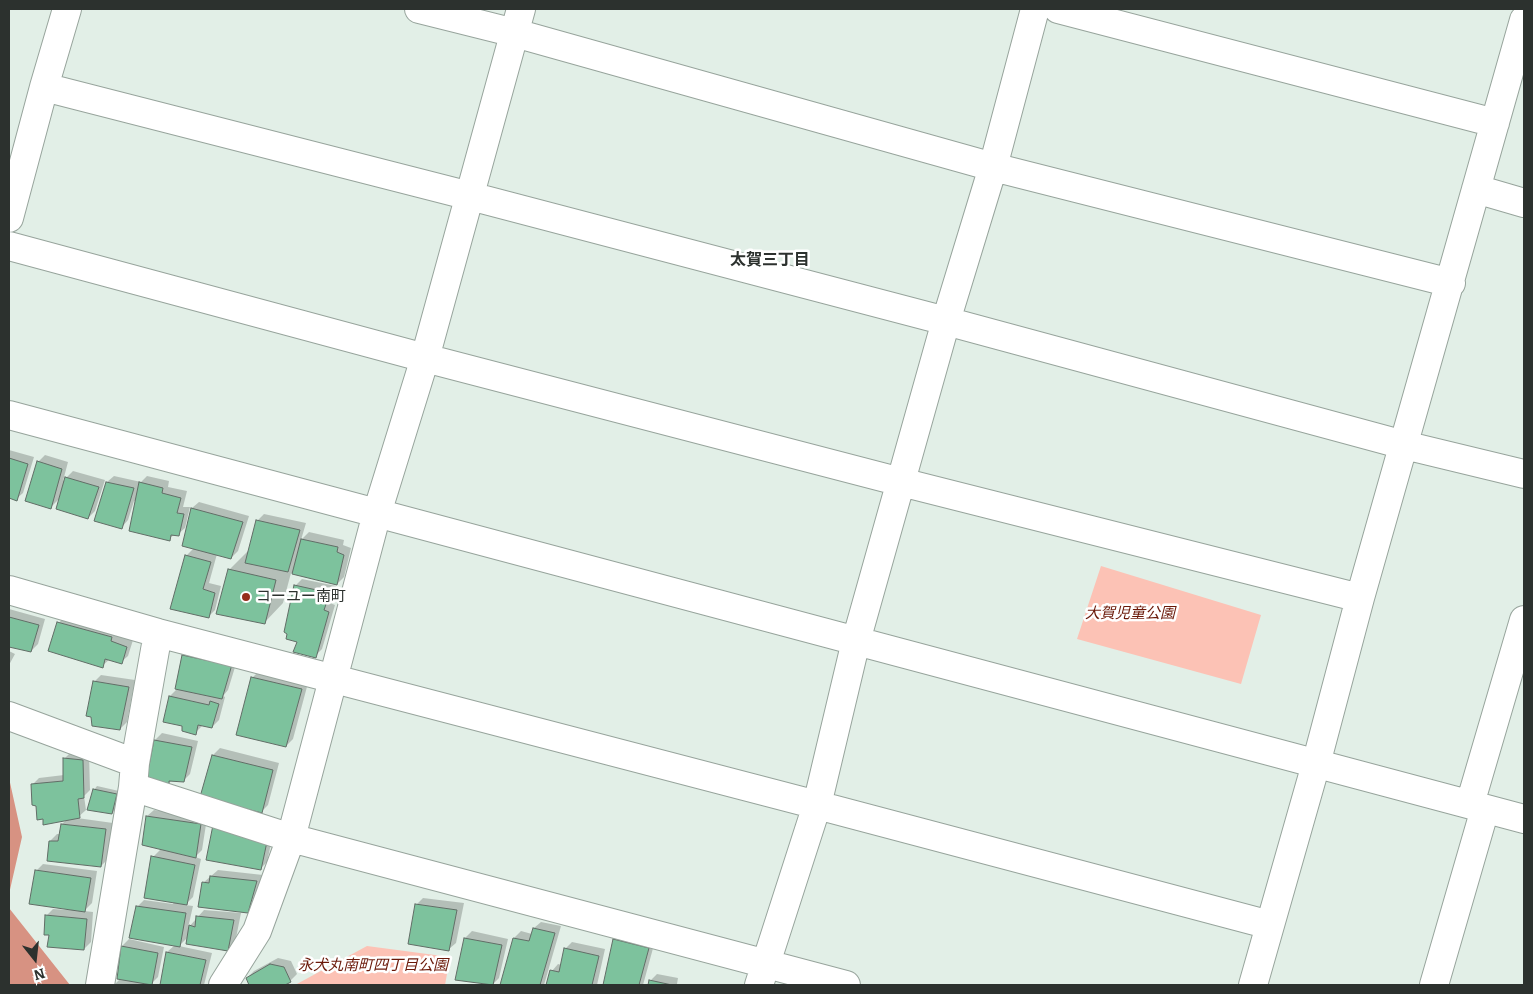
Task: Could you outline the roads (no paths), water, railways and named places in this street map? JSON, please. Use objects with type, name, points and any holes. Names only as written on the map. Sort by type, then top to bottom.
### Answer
[{"type":"street","points":[[9,218],[67,9]]},
{"type":"street","points":[[419,9],[518,21],[992,167],[1451,283]]},
{"type":"street","points":[[763,974],[817,805],[856,640],[992,167],[1035,9]]},
{"type":"street","points":[[1058,9],[1495,123]]},
{"type":"street","points":[[1253,985],[1316,764],[1360,598],[1451,283],[1524,20]]},
{"type":"street","points":[[223,985],[257,931],[291,838],[377,513],[425,358],[518,21]]},
{"type":"street","points":[[44,87],[470,196],[1404,445],[1524,474]]},
{"type":"street","points":[[1476,189],[1524,203]]},
{"type":"street","points":[[9,246],[425,358],[901,482],[1360,598]]},
{"type":"street","points":[[9,415],[1524,819]]},
{"type":"street","points":[[9,590],[158,633],[1270,925]]},
{"type":"street","points":[[1434,985],[1524,620]]},
{"type":"street","points":[[100,985],[158,633]]},
{"type":"street","points":[[9,716],[134,775],[291,838],[763,974],[846,985]]},
{"type":"place","name":"コーユー南町","points":[[246,597]]},
{"type":"district","name":"太賀三丁目","points":[[770,261]]},
{"type":"park label","name":"大賀児童公園","points":[[1130,614]]},
{"type":"park label","name":"永犬丸南町四丁目公園","points":[[373,966]]}]
